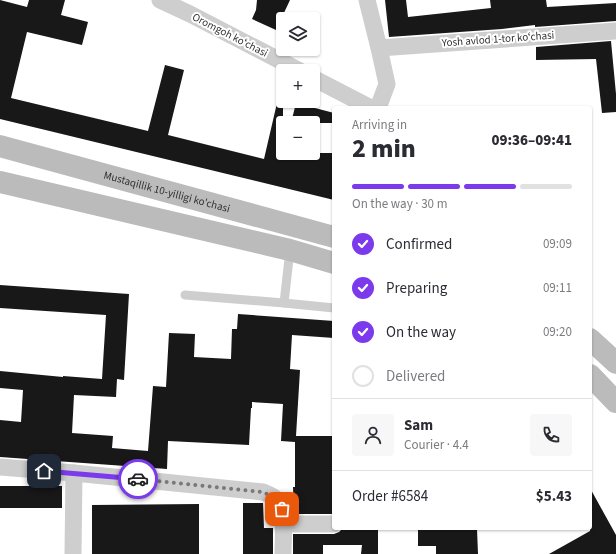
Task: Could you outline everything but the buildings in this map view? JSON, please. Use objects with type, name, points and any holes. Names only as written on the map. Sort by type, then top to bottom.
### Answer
[{"type":"main road","name":"Mustaqillik 10-yilligi ko'chasi","points":[[0,146],[332,236]]},
{"type":"main road","points":[[0,182],[290,250],[332,261]]},
{"type":"main road","points":[[592,377],[616,402]]},
{"type":"street","name":"Oromgoh koʻchasi","points":[[160,0],[286,64]]},
{"type":"street","points":[[367,0],[387,84],[379,106]]},
{"type":"street","name":"Yosh avlod 1-tor koʻchasi","points":[[379,48],[616,30]]},
{"type":"street","points":[[320,82],[367,106]]},
{"type":"street","points":[[592,332],[604,351]]},
{"type":"street","points":[[0,467],[263,492],[278,500],[282,509],[283,554]]},
{"type":"street","points":[[73,554],[74,473]]},
{"type":"street","points":[[283,524],[332,524]]},
{"type":"lane","points":[[284,303],[290,250]]},
{"type":"lane","points":[[185,295],[332,308]]},
{"type":"way so far","points":[[138,479],[263,492],[278,500],[282,509]]},
{"type":"route","points":[[44,471],[138,479]]}]
